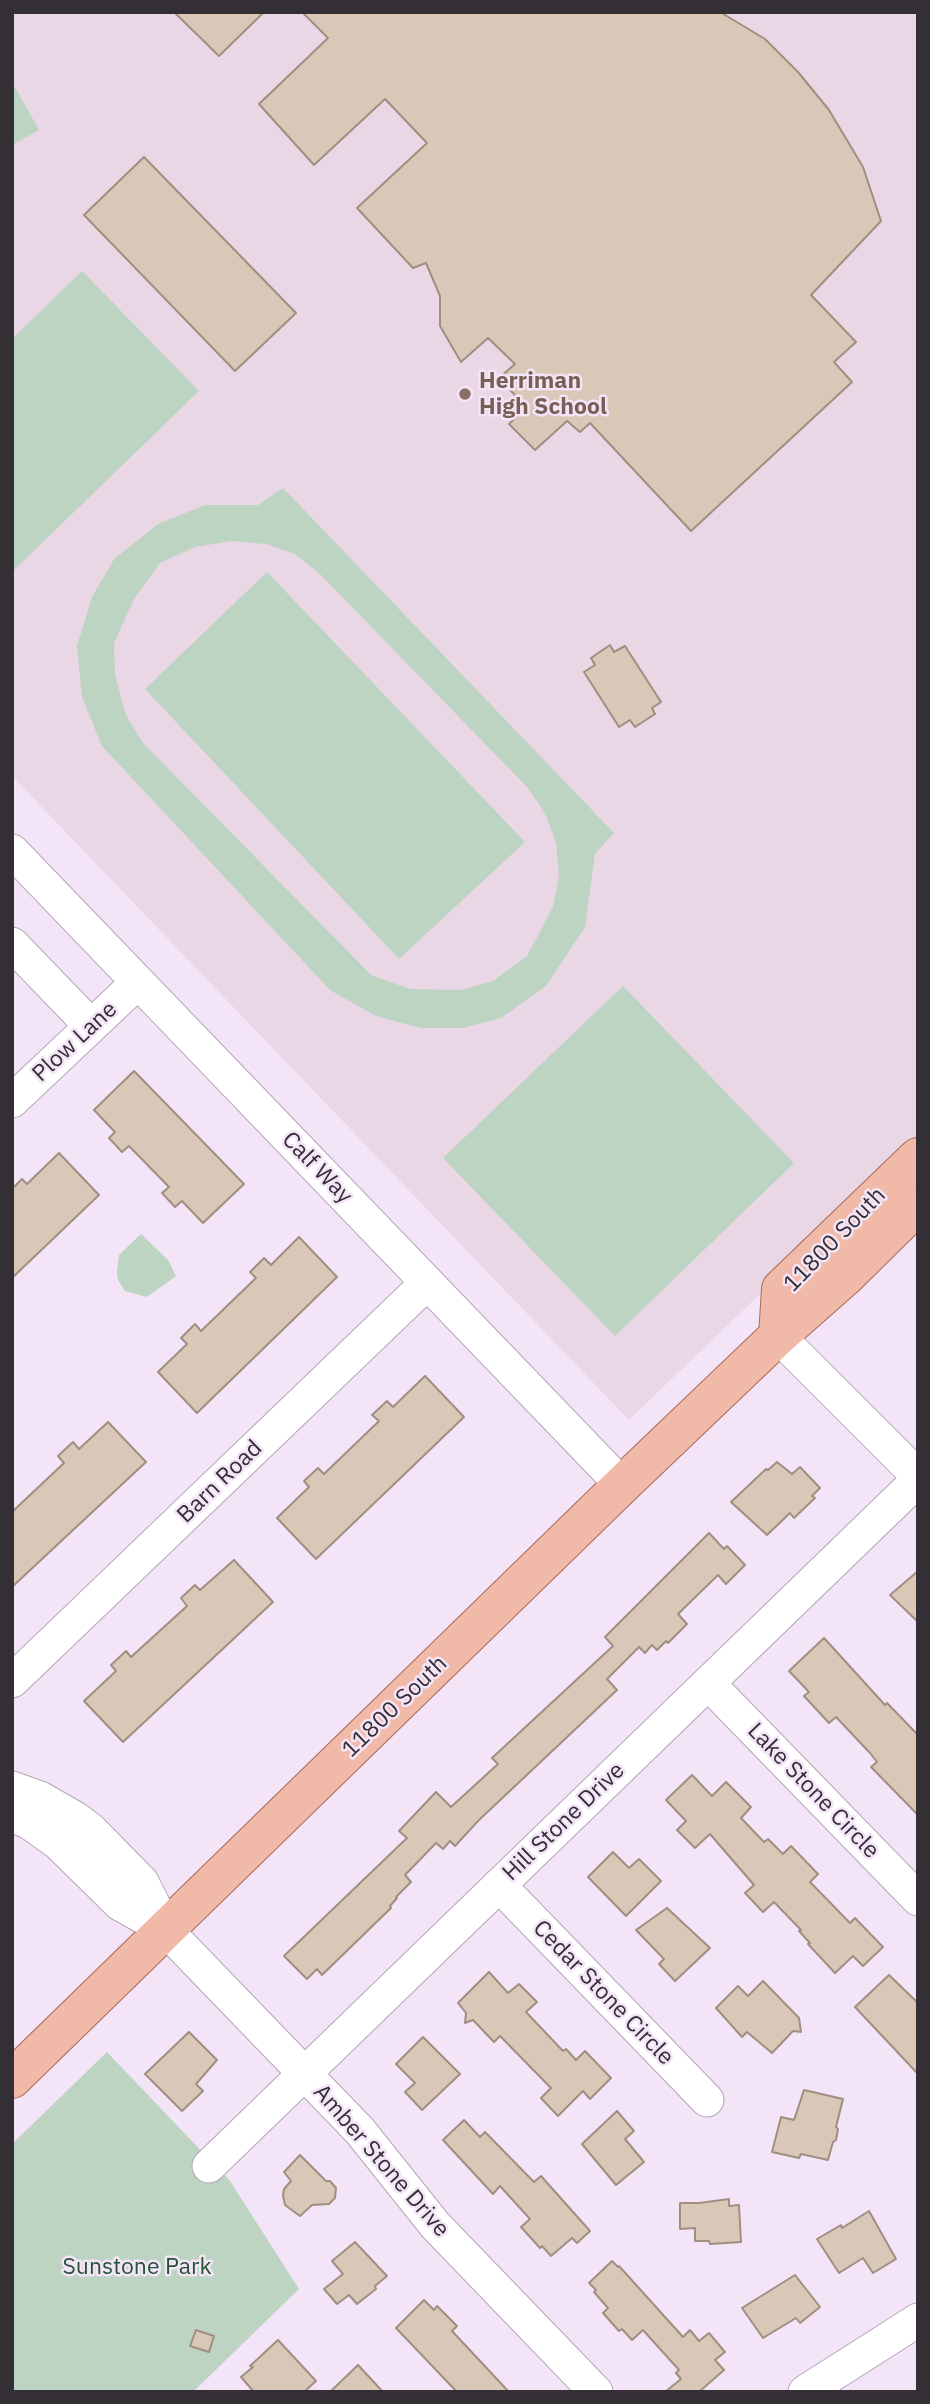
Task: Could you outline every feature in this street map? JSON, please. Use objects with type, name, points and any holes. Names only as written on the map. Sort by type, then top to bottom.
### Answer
[{"type":"main road","name":"11800 South","points":[[778,1336],[782,1289],[918,1157]]},
{"type":"main road","points":[[778,1336],[846,1276],[918,1205]]},
{"type":"main road","name":"11800 South","points":[[12,2079],[778,1336],[830,1317],[918,1231]]},
{"type":"street","name":"Calf Way","points":[[12,851],[622,1485]]},
{"type":"street","points":[[12,944],[92,1026]]},
{"type":"street","name":"Plow Lane","points":[[12,1101],[138,982]]},
{"type":"street","name":"Barn Road","points":[[12,1681],[427,1283]]},
{"type":"street","points":[[778,1336],[918,1478]]},
{"type":"street","name":"Hill Stone Drive","points":[[209,2166],[918,1478]]},
{"type":"street","name":"Lake Stone Circle","points":[[708,1683],[918,1899]]},
{"type":"street","points":[[12,1788],[49,1802],[92,1830],[142,1882],[166,1930]]},
{"type":"street","points":[[12,1815],[30,1823],[58,1843],[120,1904],[166,1930]]},
{"type":"street","name":"Cedar Stone Circle","points":[[499,1885],[707,2100]]},
{"type":"street","name":"Amber Stone Drive","points":[[166,1930],[375,2148],[435,2225],[596,2392]]},
{"type":"street","points":[[805,2392],[918,2320]]},
{"type":"shaded area","name":"Herriman High School","points":[[12,12],[918,12],[918,1142],[629,1420],[12,776]]},
{"type":"green space","points":[[12,82],[39,130],[12,145]]},
{"type":"green space","points":[[82,271],[199,391],[12,572],[12,339]]},
{"type":"green space","points":[[283,488],[614,833],[595,854],[585,927],[546,986],[501,1018],[463,1028],[421,1028],[376,1016],[330,990],[102,746],[82,697],[77,646],[92,597],[114,559],[158,524],[205,505],[258,505]],"holes":[[[232,541],[266,544],[295,554],[321,575],[528,788],[547,818],[556,843],[559,876],[553,907],[527,956],[493,981],[461,990],[410,989],[371,975],[143,743],[126,715],[115,675],[114,643],[134,599],[160,563],[195,547]]]},
{"type":"green space","points":[[267,572],[525,842],[399,959],[145,689]]},
{"type":"green space","points":[[623,986],[794,1163],[615,1336],[443,1158]]},
{"type":"green space","points":[[141,1234],[168,1260],[176,1276],[147,1297],[125,1291],[118,1280],[117,1271],[119,1255]]},
{"type":"green space","name":"Sunstone Park","points":[[107,2052],[230,2181],[299,2289],[193,2392],[12,2392],[12,2144]]},
{"type":"building","points":[[174,12],[264,12],[219,56]]},
{"type":"building","points":[[302,12],[720,12],[765,39],[798,72],[829,110],[863,167],[881,221],[811,295],[856,342],[834,362],[852,382],[691,531],[590,423],[580,432],[567,421],[535,450],[509,424],[526,407],[499,378],[515,364],[488,338],[461,362],[440,326],[440,296],[426,263],[413,268],[357,208],[427,143],[385,99],[314,165],[259,104],[328,38]]},
{"type":"building","points":[[144,157],[296,313],[235,371],[84,215]]},
{"type":"building","points":[[610,645],[614,652],[625,646],[661,702],[652,708],[655,714],[635,727],[630,720],[619,727],[584,672],[595,665],[591,658]]},
{"type":"building","points":[[134,1071],[244,1184],[203,1223],[182,1201],[175,1207],[162,1193],[169,1187],[129,1146],[122,1152],[109,1138],[115,1132],[94,1110]]},
{"type":"building","points":[[59,1153],[99,1195],[12,1278],[12,1189],[22,1179],[27,1184]]},
{"type":"building","points":[[299,1237],[337,1277],[197,1413],[158,1372],[187,1344],[181,1338],[195,1324],[201,1331],[256,1278],[250,1272],[264,1258],[271,1265]]},
{"type":"building","points":[[425,1376],[464,1417],[316,1559],[277,1518],[309,1487],[304,1481],[318,1468],[324,1474],[379,1421],[372,1415],[387,1401],[393,1407]]},
{"type":"building","points":[[108,1422],[146,1462],[12,1587],[12,1512],[64,1463],[58,1456],[73,1442],[79,1449]]},
{"type":"building","points":[[777,1462],[792,1474],[800,1467],[820,1488],[812,1496],[815,1498],[794,1518],[790,1513],[767,1535],[731,1502]]},
{"type":"building","points":[[709,1533],[724,1549],[727,1546],[745,1565],[726,1584],[718,1575],[678,1614],[687,1624],[668,1643],[666,1641],[657,1650],[652,1645],[645,1653],[639,1647],[607,1679],[617,1690],[455,1846],[450,1841],[443,1849],[436,1843],[405,1875],[411,1882],[396,1897],[391,1908],[322,1975],[317,1969],[307,1979],[284,1956],[407,1838],[399,1831],[436,1792],[451,1807],[498,1764],[492,1758],[613,1646],[605,1637]]},
{"type":"building","points":[[234,1560],[273,1602],[123,1742],[84,1701],[116,1671],[111,1665],[126,1651],[131,1657],[187,1606],[181,1598],[195,1585],[200,1590]]},
{"type":"building","points":[[918,1571],[918,1622],[890,1595]]},
{"type":"building","points":[[824,1638],[885,1705],[887,1703],[918,1735],[918,1815],[871,1767],[877,1762],[870,1753],[836,1717],[829,1723],[804,1696],[809,1692],[789,1671]]},
{"type":"building","points":[[692,1775],[712,1796],[726,1782],[751,1807],[741,1818],[764,1842],[768,1839],[783,1854],[791,1846],[818,1874],[810,1882],[850,1923],[855,1918],[883,1947],[863,1966],[853,1956],[835,1973],[808,1944],[810,1943],[799,1931],[801,1930],[774,1902],[763,1912],[745,1893],[754,1885],[710,1834],[695,1848],[677,1830],[686,1821],[666,1800]]},
{"type":"building","points":[[613,1852],[629,1868],[639,1859],[661,1881],[626,1916],[588,1877]]},
{"type":"building","points":[[667,1908],[710,1948],[675,1981],[659,1964],[664,1959],[636,1930]]},
{"type":"building","points":[[489,1972],[508,1993],[519,1984],[537,2002],[526,2012],[563,2051],[566,2049],[576,2060],[585,2051],[611,2078],[590,2099],[583,2091],[558,2116],[541,2098],[551,2088],[500,2036],[494,2042],[473,2020],[465,2023],[466,2013],[458,2003]]},
{"type":"building","points":[[889,1975],[918,2003],[918,2074],[855,2007]]},
{"type":"building","points":[[763,1981],[799,2018],[801,2032],[793,2031],[772,2053],[747,2032],[742,2037],[716,2008],[738,1986],[748,1996]]},
{"type":"building","points":[[189,2032],[217,2060],[196,2084],[203,2091],[182,2111],[145,2074]]},
{"type":"building","points":[[423,2037],[460,2074],[422,2110],[405,2092],[415,2083],[396,2064]]},
{"type":"building","points":[[804,2090],[843,2099],[836,2127],[836,2140],[828,2160],[801,2154],[799,2158],[772,2152],[781,2117],[794,2120]]},
{"type":"building","points":[[617,2111],[634,2131],[625,2139],[644,2162],[616,2185],[582,2144]]},
{"type":"building","points":[[464,2120],[480,2137],[485,2132],[534,2182],[541,2176],[590,2231],[577,2243],[572,2238],[551,2256],[542,2246],[540,2248],[521,2227],[530,2219],[500,2186],[493,2194],[443,2140]]},
{"type":"building","points":[[300,2155],[336,2188],[335,2198],[329,2204],[312,2205],[300,2216],[285,2205],[283,2195],[284,2189],[291,2181],[284,2172]]},
{"type":"building","points":[[729,2199],[729,2206],[739,2205],[741,2242],[710,2244],[709,2241],[695,2241],[695,2228],[680,2229],[680,2203]]},
{"type":"building","points":[[869,2211],[896,2259],[873,2273],[863,2258],[839,2273],[817,2239],[841,2225],[842,2228]]},
{"type":"building","points":[[355,2242],[387,2276],[357,2304],[349,2295],[337,2304],[324,2289],[343,2274],[332,2261]]},
{"type":"building","points":[[612,2261],[683,2337],[690,2330],[699,2341],[709,2333],[725,2352],[715,2360],[724,2370],[699,2392],[665,2392],[681,2379],[676,2373],[679,2370],[643,2330],[632,2340],[622,2329],[619,2331],[603,2313],[608,2308],[589,2283]]},
{"type":"building","points":[[795,2275],[820,2307],[800,2323],[796,2318],[763,2338],[742,2308]]},
{"type":"building","points":[[424,2300],[434,2310],[437,2306],[457,2326],[452,2331],[509,2392],[457,2392],[396,2328]]},
{"type":"building","points":[[196,2330],[214,2336],[209,2352],[190,2346]]},
{"type":"building","points":[[278,2340],[316,2381],[304,2392],[254,2392],[241,2377]]},
{"type":"building","points":[[358,2365],[383,2392],[330,2392]]},
{"type":"place","name":"Herriman High School","points":[[465,394]]}]
